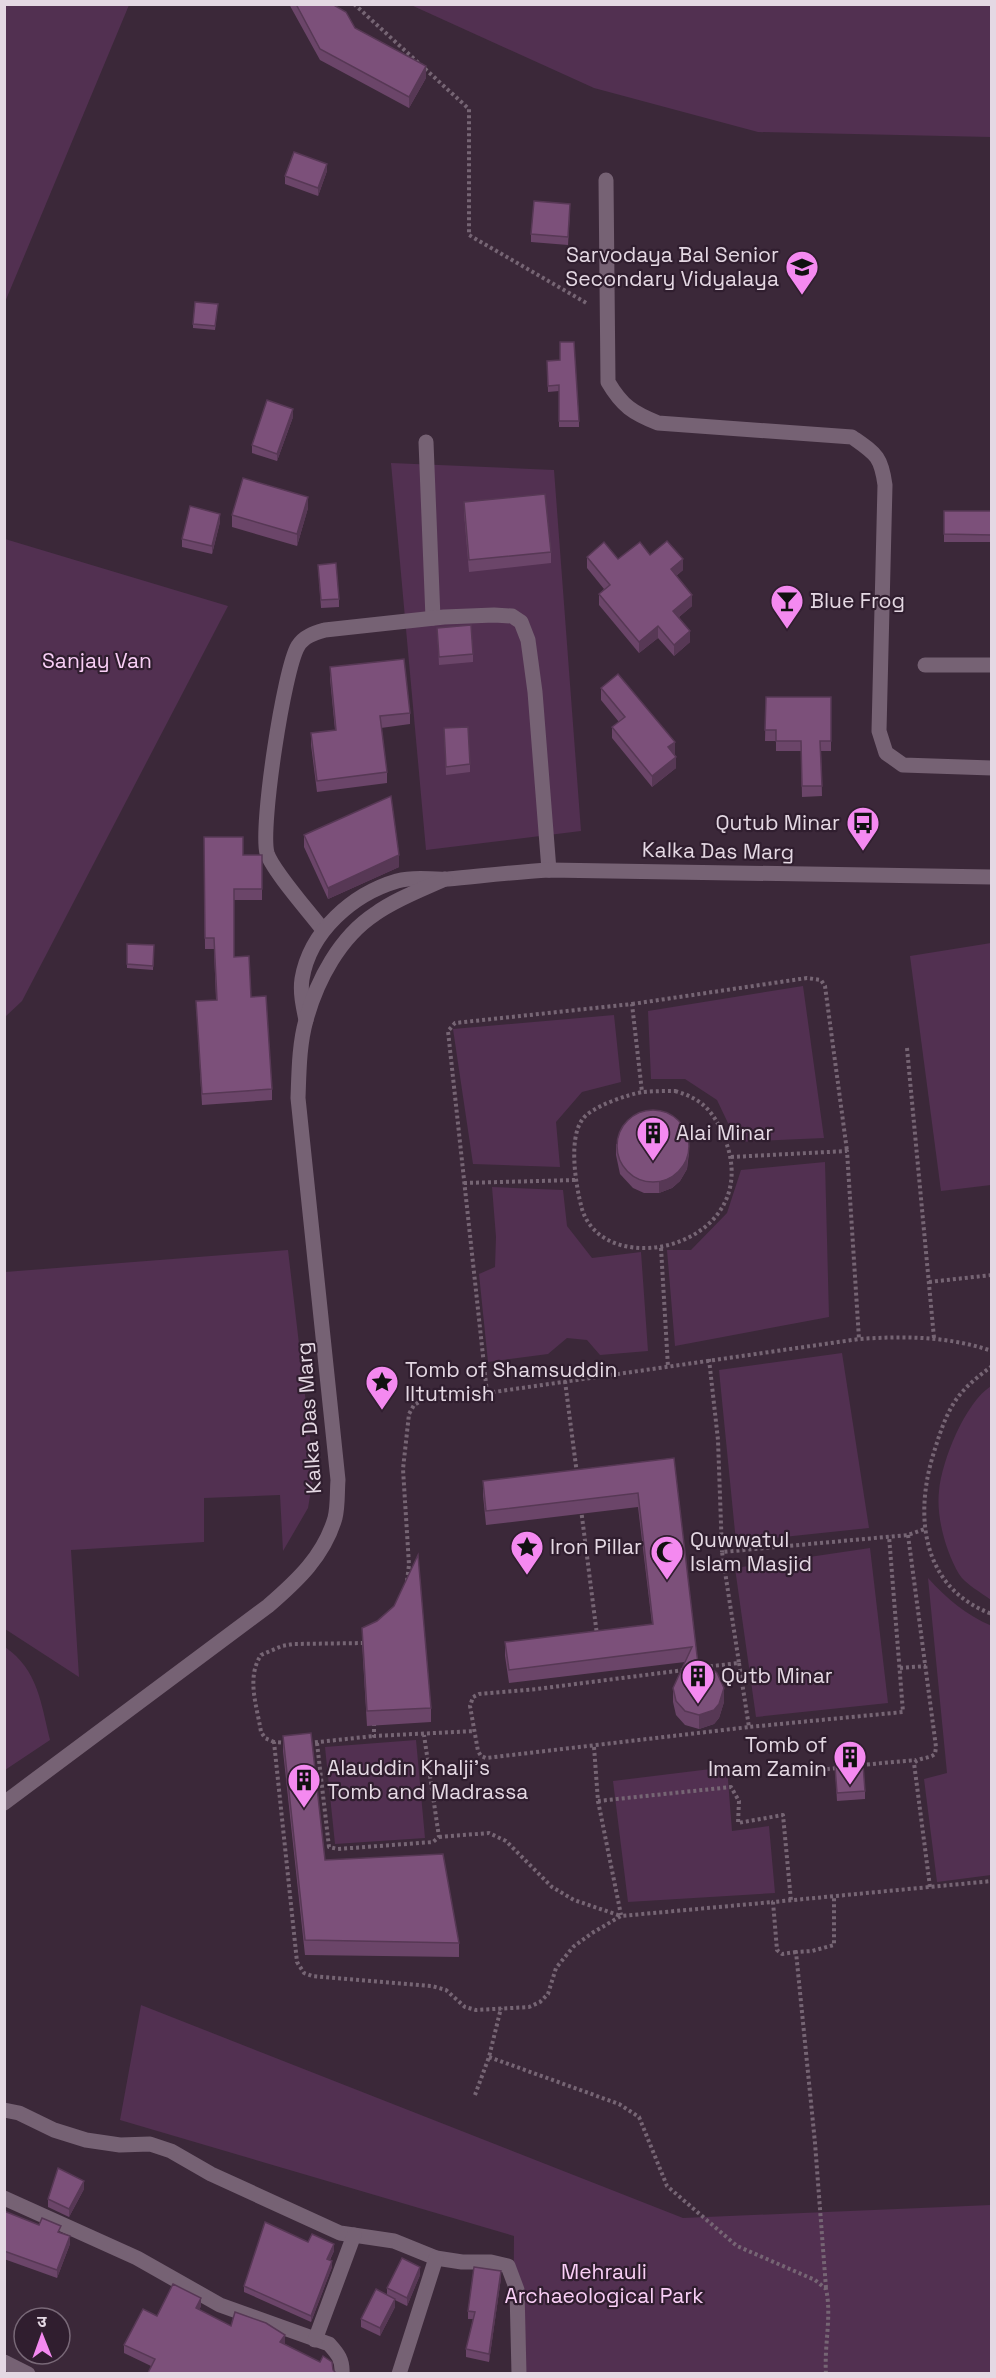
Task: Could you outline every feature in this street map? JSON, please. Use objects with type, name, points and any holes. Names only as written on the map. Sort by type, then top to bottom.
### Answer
[{"type":"street","points":[[606,180],[608,382],[618,399],[636,414],[658,423],[852,437],[871,450],[882,465],[885,485],[879,731],[886,753],[903,765],[992,768]]},
{"type":"street","points":[[426,442],[433,618]]},
{"type":"street","points":[[323,930],[275,868],[267,856],[265,845],[266,819],[285,684],[298,646],[308,636],[325,630],[433,618],[494,615],[512,616],[521,622],[528,640],[535,692],[549,870]]},
{"type":"street","points":[[925,665],[992,665]]},
{"type":"street","name":"Kalka Das Marg","points":[[306,1020],[302,997],[302,978],[323,930],[360,897],[400,880],[426,877],[445,879],[492,873],[549,870],[992,877]]},
{"type":"street","name":"Kalka Das Marg","points":[[4,1803],[268,1606],[299,1579],[321,1553],[336,1516],[338,1480],[298,1098],[299,1066],[306,1020],[330,963],[340,946],[354,930],[374,914],[445,879]]},
{"type":"street","points":[[4,2110],[20,2113],[54,2130],[86,2140],[120,2145],[150,2145],[171,2151],[211,2174],[340,2233],[394,2241],[436,2258],[462,2262],[491,2262],[508,2266],[517,2289],[519,2373]]},
{"type":"street","points":[[4,2198],[137,2258],[220,2305],[329,2344],[340,2355],[343,2365],[342,2373]]},
{"type":"street","points":[[315,2340],[354,2235]]},
{"type":"street","points":[[399,2373],[436,2258]]},
{"type":"street","points":[[4,2362],[28,2373]]},
{"type":"path","points":[[354,4],[469,109],[469,235],[607,316]]},
{"type":"path","points":[[487,1393],[448,1031],[455,1023],[632,1004],[807,978],[821,980],[825,986],[847,1151],[859,1339]]},
{"type":"path","points":[[632,1004],[642,1092]]},
{"type":"path","points":[[907,1048],[934,1338]]},
{"type":"path","points":[[675,1091],[692,1096],[714,1116],[731,1157],[731,1177],[726,1197],[709,1224],[689,1239],[661,1248],[625,1246],[590,1225],[583,1212],[575,1180],[577,1132],[582,1119],[596,1108],[642,1092],[675,1091]]},
{"type":"path","points":[[731,1157],[847,1151]]},
{"type":"path","points":[[464,1183],[575,1180]]},
{"type":"path","points":[[661,1248],[668,1367]]},
{"type":"path","points":[[929,1282],[992,1275]]},
{"type":"path","points":[[407,1585],[409,1565],[403,1469],[409,1414],[414,1405],[423,1400],[487,1393],[859,1339],[934,1338],[992,1351]]},
{"type":"path","points":[[709,1359],[718,1440],[722,1552],[749,1727]]},
{"type":"path","points":[[992,1366],[958,1397],[942,1425],[924,1493],[928,1549],[938,1572],[953,1591],[981,1611],[992,1614]]},
{"type":"path","points":[[565,1381],[577,1474]]},
{"type":"path","points":[[580,1498],[597,1637]]},
{"type":"path","points":[[722,1552],[908,1534],[925,1529]]},
{"type":"path","points":[[857,1766],[916,1760],[932,1756],[936,1751],[908,1534]]},
{"type":"path","points":[[739,1663],[478,1694],[473,1697],[470,1706],[478,1751],[486,1758],[749,1727],[903,1712],[889,1536]]},
{"type":"path","points":[[296,1743],[274,1742],[265,1738],[261,1732],[252,1673],[261,1656],[275,1648],[293,1644],[368,1643]]},
{"type":"path","points":[[900,1668],[926,1666]]},
{"type":"path","points":[[599,1670],[600,1681]]},
{"type":"path","points":[[373,1712],[374,1736]]},
{"type":"path","points":[[306,1743],[374,1736],[475,1731]]},
{"type":"path","points":[[424,1735],[439,1837]]},
{"type":"path","points":[[274,1742],[297,1962],[299,1968],[312,1976],[432,1986],[446,1990],[465,2007],[476,2010],[529,2007],[540,2002],[548,1994],[556,1968],[573,1947],[621,1916]]},
{"type":"path","points":[[317,1743],[329,1847],[338,1849],[434,1842],[439,1837],[489,1833],[506,1841],[552,1887],[574,1900],[621,1916],[834,1898],[992,1881]]},
{"type":"path","points":[[594,1747],[598,1802],[621,1916]]},
{"type":"path","points":[[916,1760],[914,1770],[930,1887]]},
{"type":"path","points":[[809,1771],[845,1767]]},
{"type":"path","points":[[598,1802],[731,1787],[739,1801],[738,1823],[783,1815],[791,1901]]},
{"type":"path","points":[[773,1902],[777,1950],[782,1954],[812,1951],[834,1945],[834,1898]]},
{"type":"path","points":[[795,1952],[829,2303],[824,2352],[826,2373]]},
{"type":"path","points":[[475,2095],[489,2056],[501,2008]]},
{"type":"path","points":[[489,2056],[619,2104],[639,2117],[667,2186],[737,2246],[815,2280],[826,2289]]},
{"type":"green space","points":[[4,5],[129,5],[5,302]]},
{"type":"green space","points":[[411,5],[991,5],[991,137],[758,132],[594,88]]},
{"type":"green space","points":[[391,463],[554,470],[581,831],[426,850]]},
{"type":"green space","name":"Sanjay Van","points":[[5,539],[228,606],[22,1001],[5,1017]]},
{"type":"green space","points":[[991,943],[991,1185],[941,1191],[910,956]]},
{"type":"green space","points":[[803,986],[824,1138],[737,1142],[717,1100],[685,1079],[651,1079],[648,1011]]},
{"type":"green space","points":[[614,1015],[621,1082],[582,1092],[556,1122],[560,1167],[473,1164],[453,1029]]},
{"type":"green space","points":[[825,1162],[829,1317],[675,1346],[667,1250],[691,1250],[727,1213],[741,1170]]},
{"type":"green space","points":[[492,1187],[563,1190],[567,1226],[592,1258],[641,1252],[648,1351],[600,1355],[587,1340],[567,1338],[548,1354],[488,1362],[479,1274],[495,1267],[496,1237]]},
{"type":"green space","points":[[288,1250],[314,1472],[308,1508],[283,1551],[280,1495],[204,1498],[204,1542],[71,1550],[79,1677],[5,1629],[5,1272]]},
{"type":"green space","points":[[842,1353],[869,1528],[736,1542],[719,1370]]},
{"type":"green space","points":[[991,1386],[991,1600],[965,1581],[954,1565],[943,1534],[938,1501],[941,1478],[956,1433],[972,1405]]},
{"type":"green space","points":[[870,1548],[888,1703],[756,1717],[735,1568]]},
{"type":"green space","points":[[928,1578],[957,1606],[992,1626],[991,1875],[937,1882],[924,1779],[947,1773]]},
{"type":"green space","points":[[5,1647],[25,1666],[31,1677],[41,1700],[50,1740],[5,1770]]},
{"type":"green space","points":[[416,1740],[425,1838],[335,1844],[325,1747]]},
{"type":"green space","points":[[727,1767],[732,1831],[769,1826],[775,1893],[628,1902],[613,1781]]},
{"type":"green space","name":"Mehrauli Archaeological Park","points":[[141,2005],[683,2218],[991,2205],[991,2373],[513,2373],[514,2236],[120,2120]]},
{"type":"building","points":[[296,4],[332,4],[346,12],[355,28],[426,66],[409,97],[320,49]]},
{"type":"building","points":[[294,152],[327,164],[318,188],[285,176]]},
{"type":"building","points":[[534,201],[570,204],[568,237],[531,234]]},
{"type":"building","points":[[195,302],[218,304],[215,326],[193,324]]},
{"type":"building","points":[[560,342],[574,342],[579,421],[559,421],[559,385],[548,386],[547,361],[560,360]]},
{"type":"building","points":[[267,400],[293,409],[277,454],[252,445]]},
{"type":"building","points":[[243,478],[308,497],[297,534],[232,515]]},
{"type":"building","points":[[545,494],[551,552],[469,560],[464,502]]},
{"type":"building","points":[[190,506],[220,514],[212,546],[182,539]]},
{"type":"building","points":[[944,511],[992,511],[992,535],[944,534]]},
{"type":"building","points":[[667,541],[683,559],[671,569],[692,595],[673,611],[690,631],[674,645],[658,626],[639,642],[599,594],[610,585],[587,557],[604,542],[618,559],[640,542],[650,555]]},
{"type":"building","points":[[336,563],[339,599],[321,600],[318,565]]},
{"type":"building","points":[[471,625],[473,654],[439,657],[437,628]]},
{"type":"building","points":[[404,659],[410,713],[380,716],[387,772],[317,781],[311,733],[336,730],[330,667]]},
{"type":"building","points":[[618,674],[675,742],[668,747],[676,757],[652,776],[612,727],[625,717],[601,688]]},
{"type":"building","points":[[766,697],[831,697],[831,741],[820,741],[822,786],[802,786],[801,741],[776,741],[776,730],[765,730]]},
{"type":"building","points":[[468,727],[470,764],[446,767],[444,728]]},
{"type":"building","points":[[391,796],[399,855],[328,888],[304,835]]},
{"type":"building","points":[[204,837],[243,837],[243,855],[262,855],[262,889],[234,889],[234,957],[249,956],[251,997],[266,996],[272,1089],[202,1094],[196,1001],[217,1000],[214,938],[205,938]]},
{"type":"building","points":[[127,944],[154,945],[153,966],[127,964]]},
{"type":"building","name":"Alai Minar","points":[[653,1110],[673,1116],[683,1126],[689,1146],[683,1166],[673,1176],[653,1182],[633,1176],[623,1166],[617,1146],[623,1126],[633,1116]]},
{"type":"building","name":"Quwwatul Islam Masjid","points":[[674,1458],[698,1664],[711,1668],[717,1673],[724,1688],[719,1704],[714,1710],[699,1715],[685,1711],[676,1701],[673,1688],[692,1647],[509,1670],[505,1642],[653,1624],[638,1493],[486,1511],[483,1481]]},
{"type":"building","points":[[418,1555],[431,1708],[367,1711],[362,1628],[377,1621],[394,1606]]},
{"type":"building","name":"Alauddin Khalji's Tomb and Madrassa","points":[[311,1733],[325,1860],[443,1854],[459,1943],[305,1940],[283,1736]]},
{"type":"building","name":"Tomb of Imam Zamin","points":[[863,1764],[865,1791],[837,1793],[835,1766]]},
{"type":"building","points":[[58,2168],[84,2181],[69,2209],[48,2199]]},
{"type":"building","points":[[4,2211],[39,2225],[42,2218],[61,2226],[58,2232],[70,2236],[57,2270],[4,2251]]},
{"type":"building","points":[[265,2222],[308,2242],[312,2234],[334,2244],[327,2259],[332,2261],[311,2316],[244,2286]]},
{"type":"building","points":[[402,2258],[420,2267],[407,2298],[387,2288]]},
{"type":"building","points":[[474,2267],[501,2271],[489,2354],[466,2349],[475,2312],[468,2311]]},
{"type":"building","points":[[173,2284],[201,2298],[196,2308],[231,2326],[235,2312],[266,2323],[285,2335],[280,2342],[320,2362],[323,2356],[332,2362],[336,2373],[148,2373],[155,2359],[124,2345],[143,2309],[157,2316]]},
{"type":"building","points":[[376,2289],[395,2299],[380,2328],[361,2319]]},
{"type":"place","name":"Sarvodaya Bal Senior Secondary Vidyalaya","points":[[802,296]]},
{"type":"place","name":"Blue Frog","points":[[787,630]]},
{"type":"place","name":"Qutub Minar","points":[[863,852]]},
{"type":"place","name":"Alai Minar","points":[[653,1162]]},
{"type":"place","name":"Tomb of Shamsuddin Iltutmish","points":[[382,1411]]},
{"type":"place","name":"Iron Pillar","points":[[527,1576]]},
{"type":"place","name":"Quwwatul Islam Masjid","points":[[667,1581]]},
{"type":"place","name":"Qutb Minar","points":[[698,1705]]},
{"type":"place","name":"Tomb of Imam Zamin","points":[[850,1786]]},
{"type":"place","name":"Alauddin Khalji's Tomb and Madrassa","points":[[304,1809]]}]
